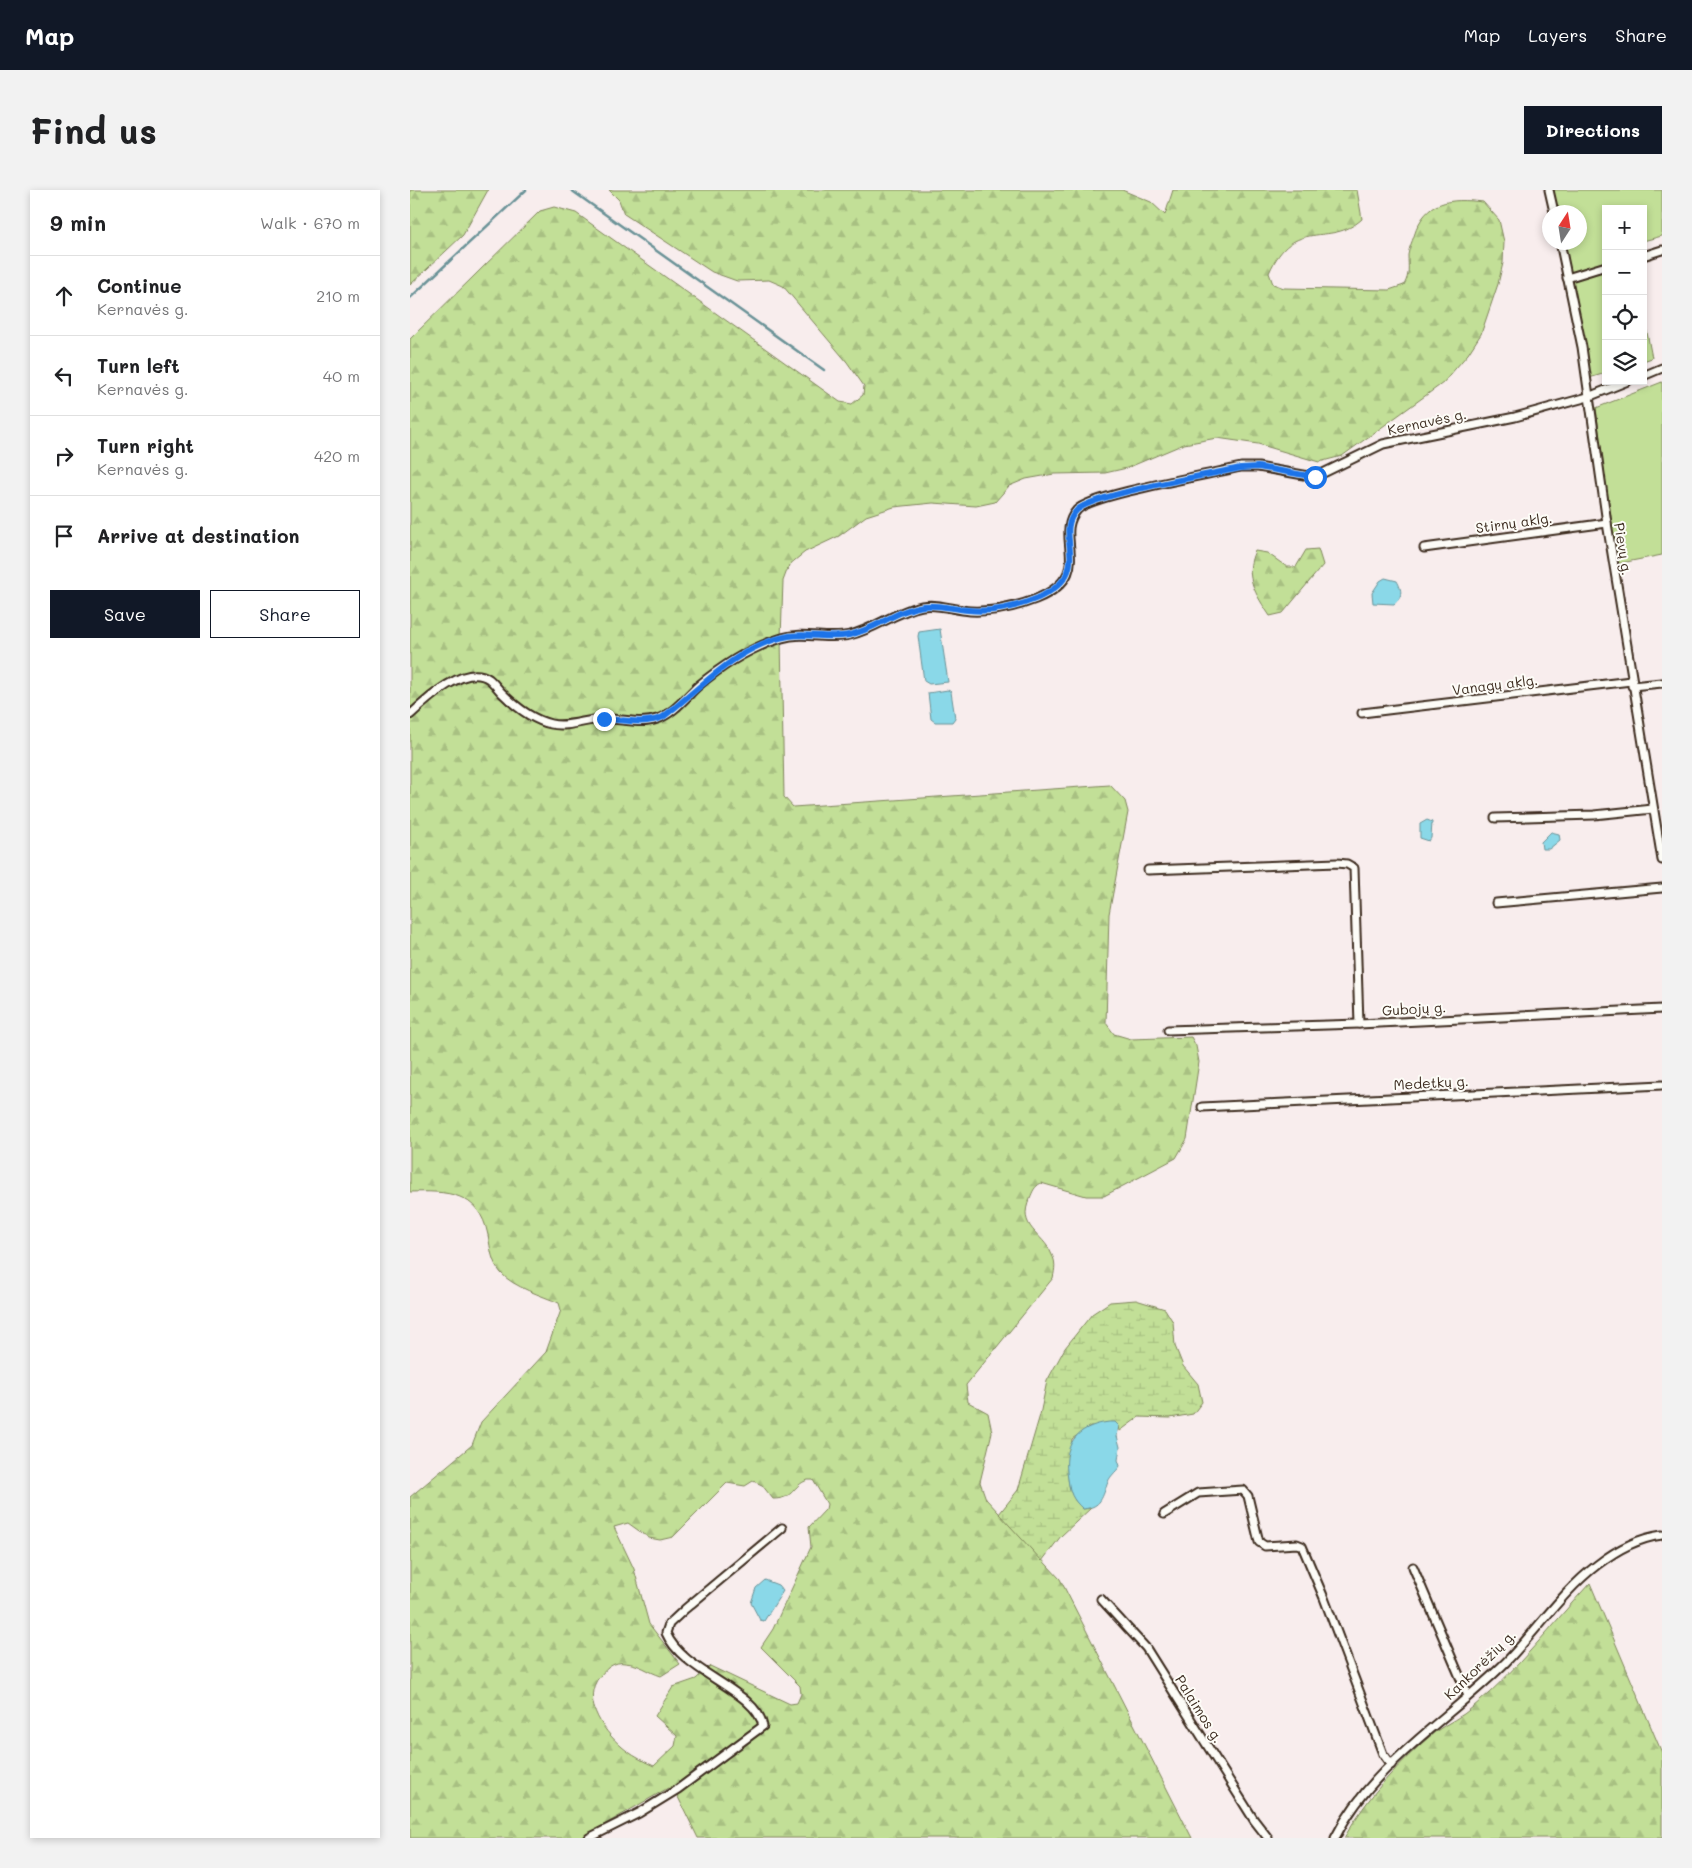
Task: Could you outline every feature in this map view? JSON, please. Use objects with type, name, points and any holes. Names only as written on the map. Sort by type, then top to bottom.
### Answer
[{"type":"street","points":[[1549,190],[1552,205]]},
{"type":"street","name":"Pievų g.","points":[[1562,250],[1582,347],[1607,523],[1662,860]]},
{"type":"street","points":[[1647,255],[1662,250]]},
{"type":"street","points":[[1567,278],[1602,267]]},
{"type":"street","points":[[1647,374],[1662,368]]},
{"type":"street","name":"Kernavės g.","points":[[410,715],[444,686],[460,678],[481,675],[489,679],[511,702],[536,718],[552,725],[604,719],[655,720],[670,712],[730,662],[769,642],[801,634],[850,635],[922,606],[988,610],[1012,607],[1042,596],[1063,580],[1069,571],[1072,561],[1069,536],[1070,523],[1076,511],[1100,498],[1241,468],[1258,467],[1315,477],[1383,444],[1514,417],[1588,397],[1618,385]]},
{"type":"street","name":"Stirnų aklg.","points":[[1424,548],[1607,523]]},
{"type":"street","name":"Vanagų aklg.","points":[[1362,713],[1632,683],[1662,684]]},
{"type":"street","points":[[1495,818],[1594,815],[1654,809]]},
{"type":"street","points":[[1148,870],[1337,863],[1347,864],[1354,868],[1359,1024]]},
{"type":"street","points":[[1496,903],[1662,888]]},
{"type":"street","name":"Gubojų g.","points":[[1168,1030],[1359,1024],[1662,1009]]},
{"type":"street","name":"Medetkų g.","points":[[1202,1106],[1662,1085]]},
{"type":"street","points":[[1164,1514],[1198,1492],[1243,1490],[1248,1496],[1259,1542],[1265,1546],[1297,1544],[1302,1546],[1324,1598],[1383,1754],[1391,1765]]},
{"type":"street","points":[[589,1838],[639,1813],[678,1788],[763,1726],[761,1716],[751,1705],[688,1662],[670,1643],[666,1633],[669,1624],[685,1609],[782,1528]]},
{"type":"street","name":"Kankorėžių g.","points":[[1335,1838],[1352,1807],[1391,1765],[1507,1660],[1562,1599],[1597,1565],[1624,1547],[1662,1535]]},
{"type":"street","points":[[1413,1567],[1468,1696]]},
{"type":"street","name":"Palaimos g.","points":[[1101,1599],[1146,1648],[1254,1820],[1268,1838]]},
{"type":"green space","points":[[410,190],[488,190],[463,235],[410,285]]},
{"type":"green space","points":[[609,190],[1122,190],[1151,202],[1165,215],[1173,190],[1357,190],[1362,219],[1350,228],[1301,238],[1289,244],[1279,255],[1269,273],[1273,284],[1284,288],[1389,290],[1404,285],[1408,274],[1408,255],[1411,245],[1419,224],[1432,208],[1450,202],[1483,202],[1499,220],[1504,242],[1503,263],[1481,334],[1468,354],[1443,383],[1342,456],[1319,462],[1258,444],[1217,438],[1184,444],[1127,468],[1105,473],[1054,474],[1026,479],[1009,486],[995,502],[976,506],[933,503],[894,507],[866,516],[839,536],[805,552],[789,565],[783,581],[781,638],[784,797],[793,807],[1110,785],[1125,801],[1128,812],[1109,914],[1106,1023],[1114,1034],[1131,1039],[1191,1037],[1196,1046],[1199,1062],[1187,1139],[1176,1158],[1104,1196],[1086,1196],[1041,1183],[1035,1188],[1026,1216],[1028,1223],[1048,1247],[1053,1258],[1055,1266],[1053,1278],[966,1385],[968,1402],[988,1413],[992,1432],[980,1482],[986,1499],[1060,1579],[1192,1838],[698,1838],[677,1795],[668,1788],[581,1838],[410,1838],[410,1497],[472,1445],[481,1422],[546,1352],[561,1310],[559,1303],[520,1287],[501,1273],[493,1260],[484,1220],[469,1202],[448,1194],[410,1192],[410,339],[540,211],[554,207],[576,213],[840,402],[852,404],[863,395],[864,386],[847,362],[783,286],[769,280],[737,281],[712,272],[624,214],[619,200]],"holes":[[[813,1480],[827,1504],[826,1509],[809,1527],[811,1547],[773,1629],[761,1647],[800,1686],[801,1694],[797,1703],[790,1704],[710,1666],[696,1679],[673,1687],[655,1716],[677,1736],[675,1746],[654,1766],[630,1753],[611,1736],[598,1717],[592,1696],[594,1686],[605,1670],[617,1663],[635,1665],[661,1676],[680,1664],[649,1624],[634,1569],[614,1527],[628,1523],[649,1538],[660,1540],[673,1537],[727,1483],[745,1486],[753,1481],[762,1485],[773,1499],[786,1497],[803,1482]]]},
{"type":"green space","points":[[1552,190],[1662,190],[1662,236],[1647,240],[1647,205],[1602,205],[1602,374],[1589,378],[1564,250],[1587,250],[1587,205],[1555,205]]},
{"type":"green space","points":[[1647,332],[1652,358],[1647,360]]},
{"type":"green space","points":[[1662,382],[1662,555],[1616,564],[1596,408]]},
{"type":"green space","points":[[1318,549],[1323,565],[1283,613],[1270,616],[1256,593],[1251,577],[1250,569],[1255,551],[1267,553],[1287,567],[1296,567],[1306,550]]},
{"type":"green space","points":[[1136,1300],[1165,1309],[1173,1322],[1175,1346],[1183,1366],[1198,1384],[1202,1402],[1193,1414],[1170,1418],[1139,1417],[1120,1431],[1119,1426],[1090,1426],[1072,1439],[1068,1468],[1069,1485],[1076,1501],[1083,1509],[1091,1508],[1061,1536],[1042,1561],[999,1514],[1018,1490],[1040,1415],[1047,1381],[1065,1348],[1092,1314],[1110,1302]]},
{"type":"green space","points":[[1590,1583],[1662,1753],[1662,1838],[1344,1838],[1373,1794],[1396,1768],[1435,1732],[1469,1711],[1489,1693],[1519,1663]]},
{"type":"water","points":[[1385,578],[1397,581],[1401,590],[1399,599],[1394,604],[1373,603],[1372,593],[1380,581]]},
{"type":"water","points":[[940,629],[948,682],[929,684],[924,681],[918,636],[919,632]]},
{"type":"water","points":[[948,690],[951,692],[955,718],[952,722],[935,722],[931,719],[928,693]]},
{"type":"water","points":[[1427,820],[1432,822],[1431,838],[1429,841],[1420,838],[1420,824]]},
{"type":"water","points":[[1551,832],[1559,834],[1560,840],[1549,849],[1542,849],[1541,842]]},
{"type":"water","points":[[1115,1422],[1119,1426],[1117,1436],[1120,1447],[1118,1460],[1120,1466],[1109,1480],[1098,1504],[1083,1509],[1072,1496],[1070,1488],[1067,1467],[1069,1448],[1080,1433],[1087,1428]]},
{"type":"water","points":[[765,1580],[778,1585],[783,1591],[764,1621],[760,1620],[751,1603],[756,1588]]},
{"type":"waterway","points":[[410,298],[526,190]]},
{"type":"waterway","points":[[571,190],[824,370]]},
{"type":"route","points":[[604,719],[642,721],[663,717],[699,685],[730,662],[753,649],[786,636],[801,634],[850,635],[905,611],[922,606],[936,605],[969,611],[988,610],[1012,607],[1036,599],[1048,593],[1063,580],[1069,571],[1072,561],[1069,536],[1070,523],[1076,511],[1100,498],[1241,468],[1258,467],[1315,477]]}]
